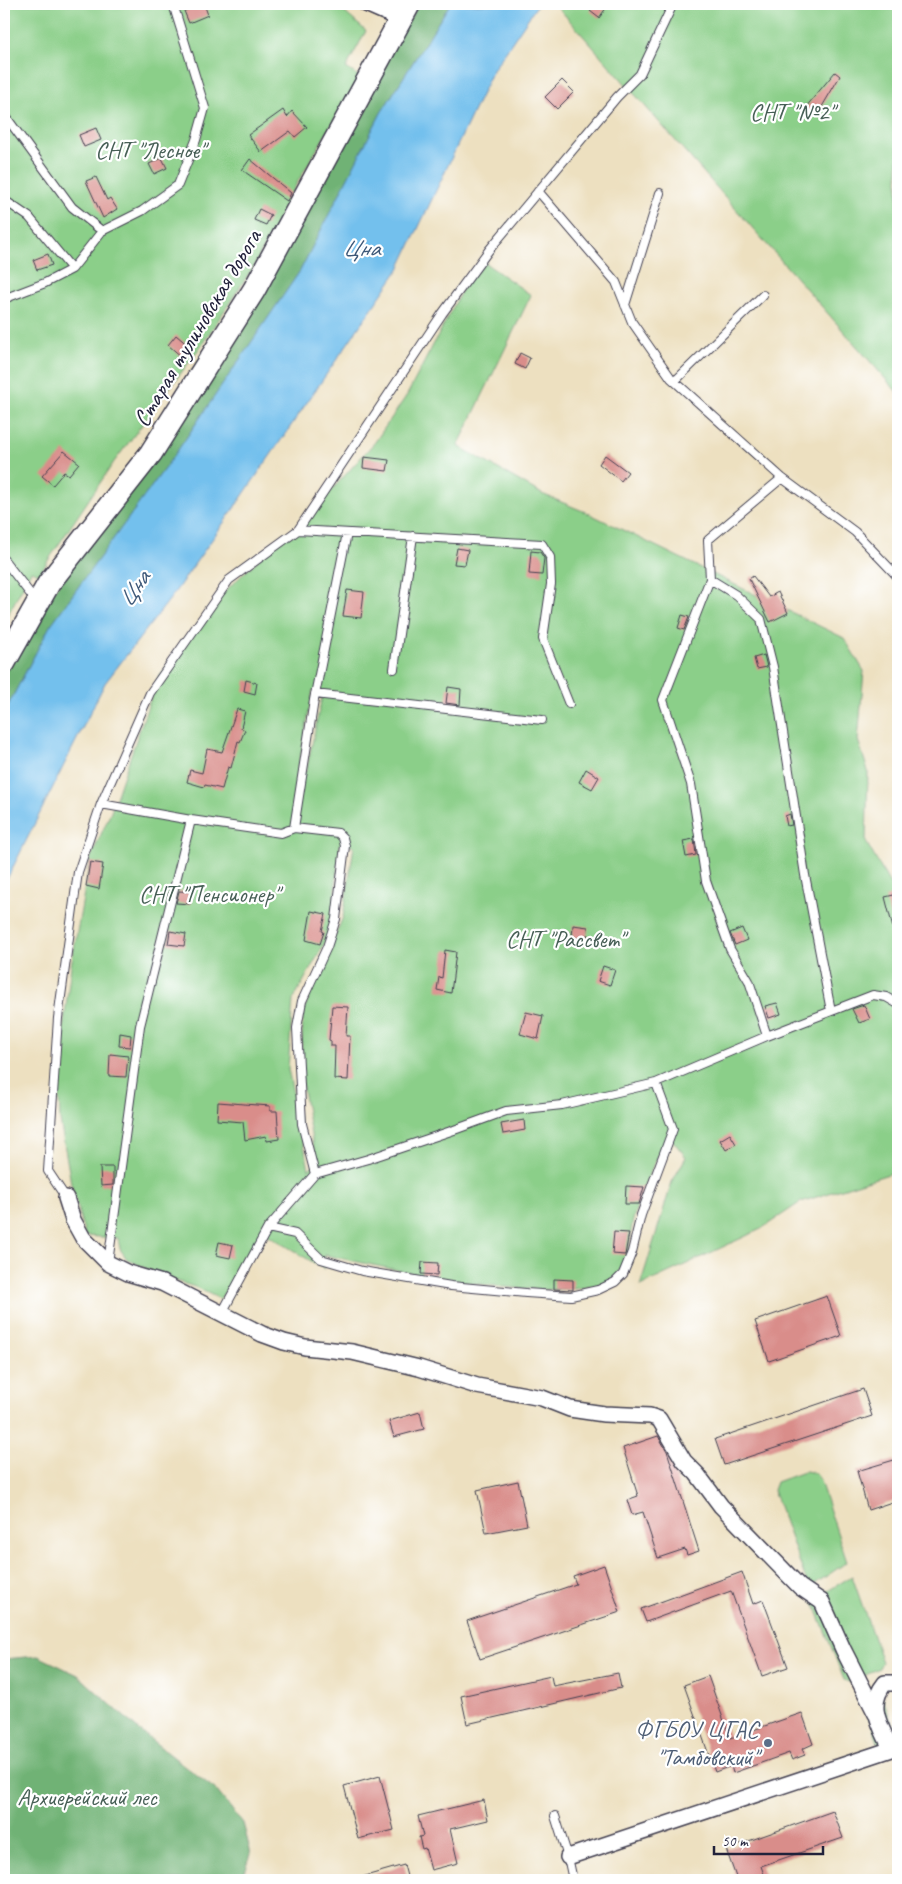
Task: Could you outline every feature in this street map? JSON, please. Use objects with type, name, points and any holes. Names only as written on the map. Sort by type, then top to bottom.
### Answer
[{"type":"street","points":[[366,4],[404,11]]},
{"type":"street","name":"Старая тулиновская дорога","points":[[4,663],[49,583],[151,453],[254,290],[404,11]]},
{"type":"street","points":[[66,1198],[73,1220],[83,1238],[108,1263],[128,1273],[162,1282],[246,1327],[284,1342],[352,1352],[419,1368],[477,1386],[542,1398],[570,1409],[604,1414],[650,1416],[660,1420],[684,1461],[697,1474],[721,1506],[800,1586],[822,1602],[847,1658],[895,1748],[568,1856]]},
{"type":"street","points":[[876,1714],[875,1700],[884,1683],[898,1684]]},
{"type":"lane","points":[[4,300],[45,283],[72,269],[102,231],[142,211],[178,185],[196,140],[205,108],[173,4]]},
{"type":"lane","points":[[66,1198],[48,1172],[58,1018],[78,872],[101,804],[150,693],[229,580],[298,530],[442,314],[489,250],[617,97],[640,74],[673,4]]},
{"type":"lane","points":[[4,114],[72,207],[102,231]]},
{"type":"lane","points":[[538,191],[616,282],[632,322],[675,381],[782,478],[855,532],[898,577]]},
{"type":"lane","points":[[625,305],[660,193]]},
{"type":"lane","points":[[4,200],[29,217],[72,269]]},
{"type":"lane","points":[[675,381],[763,296]]},
{"type":"lane","points":[[767,1036],[749,981],[730,949],[706,881],[690,784],[663,700],[710,579],[708,540],[782,478]]},
{"type":"lane","points":[[298,530],[542,544],[550,557],[551,584],[543,639],[569,704]]},
{"type":"lane","points":[[294,828],[315,694],[347,532]]},
{"type":"lane","points":[[394,669],[413,536]]},
{"type":"lane","points":[[4,560],[38,603]]},
{"type":"lane","points":[[710,579],[736,595],[761,620],[773,667],[805,875],[831,1011]]},
{"type":"lane","points":[[315,694],[542,720]]},
{"type":"lane","points":[[101,804],[281,833],[294,828],[338,833],[343,838],[345,846],[336,919],[327,947],[302,1001],[297,1028],[302,1124],[315,1174]]},
{"type":"lane","points":[[108,1263],[140,1026],[191,820]]},
{"type":"lane","points":[[222,1313],[268,1228],[315,1174],[385,1154],[506,1111],[562,1105],[656,1083],[767,1036],[873,995],[886,996],[898,1004]]},
{"type":"lane","points":[[268,1228],[295,1234],[321,1259],[362,1271],[451,1286],[526,1293],[571,1296],[598,1290],[615,1282],[623,1274],[632,1252],[641,1215],[673,1129],[656,1083]]},
{"type":"lane","points":[[556,1816],[568,1856],[572,1880]]},
{"type":"green space","name":"СНТ \"Лесное\"","points":[[4,4],[335,4],[366,31],[346,68],[360,77],[297,183],[254,266],[199,349],[114,462],[39,574],[31,571],[4,622]]},
{"type":"green space","points":[[419,4],[450,4],[381,113],[300,271],[178,450],[50,626],[4,713],[4,669],[105,512]]},
{"type":"green space","name":"СНТ \"№2\"","points":[[555,4],[898,4],[898,393]]},
{"type":"green space","name":"СНТ \"Рассвет\"","points":[[485,263],[531,295],[458,446],[542,494],[590,514],[844,638],[864,671],[858,740],[868,771],[866,842],[894,891],[898,889],[898,1171],[801,1202],[761,1229],[640,1286],[672,1182],[686,1157],[669,1136],[640,1195],[632,1223],[624,1265],[620,1271],[600,1284],[568,1289],[526,1289],[432,1277],[325,1255],[324,1269],[265,1233],[220,1299],[195,1287],[163,1277],[127,1259],[120,1249],[118,1238],[85,1236],[71,1183],[60,1120],[58,1071],[71,966],[90,859],[111,812],[157,680],[219,597],[284,535],[292,536],[375,442],[407,395],[464,286]],"holes":[[[313,690],[323,692],[306,772],[298,770]],[[340,844],[354,846],[343,917],[303,1012],[301,1066],[303,1090],[316,1162],[309,1169],[288,1069],[293,1000],[327,939],[333,910]]]},
{"type":"green space","points":[[806,1471],[815,1473],[819,1478],[847,1562],[809,1588],[773,1490],[776,1482]]},
{"type":"green space","points":[[852,1576],[882,1662],[879,1668],[851,1683],[844,1680],[813,1600]]},
{"type":"green space","name":"Архиерейский лес","points":[[38,1656],[78,1675],[140,1731],[216,1790],[243,1823],[251,1854],[242,1880],[4,1880],[4,1659]]},
{"type":"green space","points":[[883,1698],[897,1739],[879,1745],[864,1704]]},
{"type":"water","name":"Цна","points":[[450,4],[538,4],[493,70],[399,269],[170,599],[105,683],[4,885],[4,713],[50,626],[178,450],[300,271],[381,113]]},
{"type":"building","points":[[204,4],[208,15],[189,23],[184,11]]},
{"type":"building","points":[[595,4],[609,4],[599,18],[590,11]]},
{"type":"building","points":[[835,72],[840,76],[816,117],[805,108]]},
{"type":"building","points":[[562,80],[574,92],[557,109],[545,97]]},
{"type":"building","points":[[283,110],[287,117],[292,111],[307,127],[295,137],[290,131],[261,152],[248,135]]},
{"type":"building","points":[[96,128],[101,140],[84,147],[79,135]]},
{"type":"building","points":[[162,158],[167,168],[154,174],[149,164]]},
{"type":"building","points":[[250,159],[291,193],[287,201],[242,170]]},
{"type":"building","points":[[96,177],[107,200],[110,198],[117,209],[103,218],[86,181]]},
{"type":"building","points":[[259,209],[271,215],[266,225],[254,220]]},
{"type":"building","points":[[48,254],[52,265],[37,270],[33,260]]},
{"type":"building","points":[[176,335],[190,347],[182,357],[168,345]]},
{"type":"building","points":[[520,353],[530,358],[525,369],[515,364]]},
{"type":"building","points":[[64,451],[79,463],[69,475],[64,472],[53,485],[42,476]]},
{"type":"building","points":[[605,455],[628,472],[621,481],[599,464]]},
{"type":"building","points":[[364,457],[389,460],[387,471],[363,468]]},
{"type":"building","points":[[457,548],[468,550],[465,565],[454,564]]},
{"type":"building","points":[[531,551],[540,552],[544,558],[542,575],[529,574]]},
{"type":"building","points":[[753,576],[769,597],[778,592],[788,613],[770,622],[749,579]]},
{"type":"building","points":[[347,590],[364,592],[361,618],[343,616]]},
{"type":"building","points":[[682,615],[689,617],[684,630],[678,628]]},
{"type":"building","points":[[764,655],[767,667],[757,669],[754,658]]},
{"type":"building","points":[[246,680],[257,683],[255,694],[244,691]]},
{"type":"building","points":[[448,687],[461,689],[460,705],[446,703]]},
{"type":"building","points":[[237,709],[245,711],[241,728],[245,730],[240,742],[238,741],[231,768],[228,767],[222,789],[205,785],[204,787],[187,782],[190,770],[202,773],[207,749],[222,752]]},
{"type":"building","points":[[586,769],[599,777],[592,789],[579,782]]},
{"type":"building","points":[[790,814],[792,825],[787,826],[785,816]]},
{"type":"building","points":[[694,839],[696,855],[686,857],[683,841]]},
{"type":"building","points":[[90,862],[103,864],[99,889],[86,886]]},
{"type":"building","points":[[179,891],[191,892],[190,904],[176,903]]},
{"type":"building","points":[[898,894],[898,931],[894,932],[885,897]]},
{"type":"building","points":[[311,911],[326,914],[322,931],[324,932],[320,944],[306,940]]},
{"type":"building","points":[[573,925],[588,927],[587,939],[572,938]]},
{"type":"building","points":[[742,928],[747,940],[735,945],[730,933]]},
{"type":"building","points":[[170,931],[186,934],[184,946],[168,944]]},
{"type":"building","points":[[445,950],[456,952],[451,993],[437,990],[439,977],[442,978]]},
{"type":"building","points":[[603,966],[615,970],[610,985],[598,981]]},
{"type":"building","points":[[777,1003],[781,1014],[769,1018],[765,1006]]},
{"type":"building","points":[[864,1005],[870,1019],[859,1023],[852,1009]]},
{"type":"building","points":[[332,1006],[348,1007],[346,1036],[350,1036],[348,1080],[334,1079],[335,1046],[331,1046],[331,1041],[329,1040]]},
{"type":"building","points":[[526,1012],[543,1016],[538,1039],[520,1034]]},
{"type":"building","points":[[120,1033],[131,1035],[130,1047],[119,1046]]},
{"type":"building","points":[[110,1054],[128,1056],[126,1077],[109,1076]]},
{"type":"building","points":[[218,1102],[270,1106],[270,1111],[277,1111],[279,1139],[267,1141],[266,1136],[245,1140],[243,1122],[217,1120]]},
{"type":"building","points":[[524,1120],[525,1130],[503,1134],[501,1124]]},
{"type":"building","points":[[730,1134],[736,1144],[726,1150],[720,1140]]},
{"type":"building","points":[[100,1167],[113,1167],[113,1185],[101,1186]]},
{"type":"building","points":[[626,1186],[644,1187],[639,1204],[625,1204]]},
{"type":"building","points":[[614,1232],[629,1233],[625,1255],[612,1254]]},
{"type":"building","points":[[219,1242],[233,1245],[230,1258],[216,1255]]},
{"type":"building","points":[[422,1262],[438,1263],[437,1275],[421,1274]]},
{"type":"building","points":[[554,1279],[573,1280],[573,1290],[554,1289]]},
{"type":"building","points":[[827,1296],[841,1336],[769,1361],[755,1321]]},
{"type":"building","points":[[863,1389],[872,1416],[724,1465],[715,1439]]},
{"type":"building","points":[[420,1412],[424,1429],[394,1437],[389,1421]]},
{"type":"building","points":[[658,1436],[667,1451],[699,1551],[687,1555],[685,1549],[658,1558],[643,1512],[632,1515],[627,1500],[638,1496],[623,1448]]},
{"type":"building","points":[[894,1460],[898,1472],[898,1500],[868,1510],[857,1471]]},
{"type":"building","points":[[518,1481],[527,1525],[486,1533],[477,1490]]},
{"type":"building","points":[[604,1565],[620,1612],[480,1659],[467,1621],[576,1584],[573,1576]]},
{"type":"building","points":[[742,1572],[753,1604],[763,1600],[788,1667],[762,1676],[731,1591],[646,1622],[641,1609]]},
{"type":"building","points":[[618,1673],[621,1688],[467,1724],[461,1696],[551,1676],[553,1686]]},
{"type":"building","points":[[708,1676],[730,1738],[802,1713],[813,1744],[802,1749],[805,1755],[792,1760],[789,1753],[733,1773],[731,1766],[715,1772],[684,1685]]},
{"type":"building","points":[[380,1776],[394,1830],[358,1839],[344,1786]]},
{"type":"building","points":[[484,1800],[488,1820],[450,1829],[458,1863],[431,1870],[425,1848],[422,1849],[419,1837],[423,1836],[418,1816]]},
{"type":"building","points":[[833,1811],[843,1838],[761,1866],[766,1880],[737,1880],[726,1849]]},
{"type":"building","points":[[404,1865],[408,1880],[362,1880],[362,1877]]},
{"type":"place","name":"ФГБОУ ЦГАС \"Тамбовский\"","points":[[768,1743]]},
{"type":"park label","name":"СНТ \"Пенсионер\"","points":[[209,894]]}]
